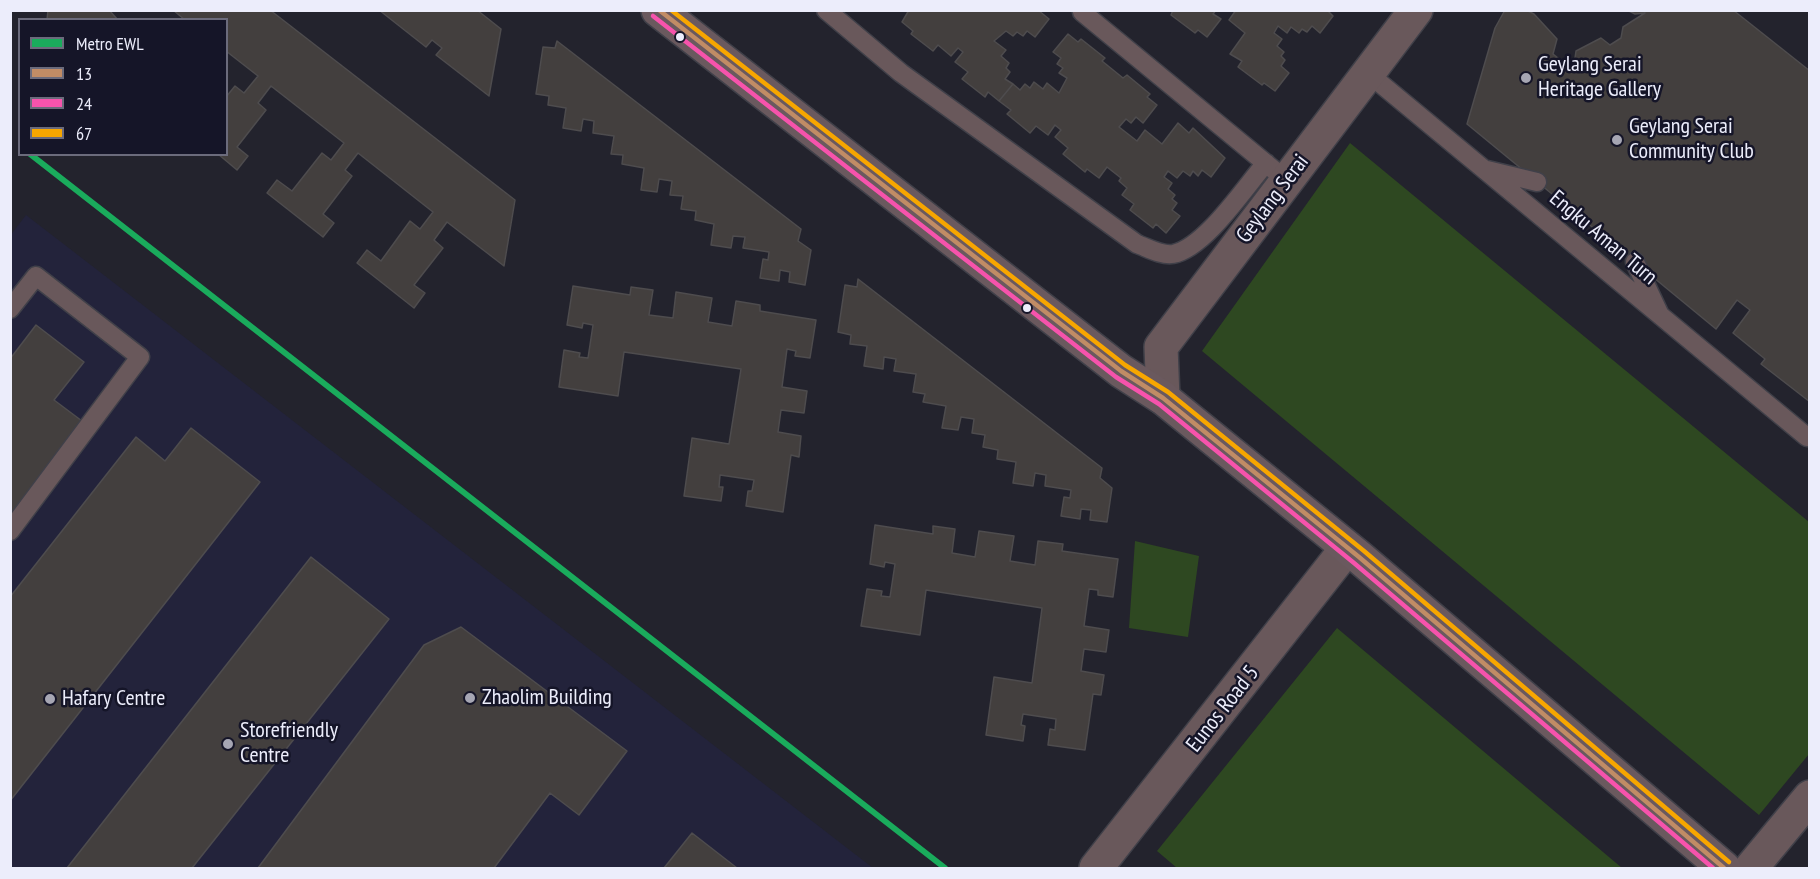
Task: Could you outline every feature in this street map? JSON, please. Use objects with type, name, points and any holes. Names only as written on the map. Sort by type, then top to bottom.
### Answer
[{"type":"main road","points":[[658,10],[1121,371],[1162,398],[1347,548],[1724,868]]},
{"type":"street","name":"Geylang Serai","points":[[1162,398],[1161,347],[1277,172],[1369,74],[1416,10]]},
{"type":"street","name":"Eunos Road 5","points":[[1100,867],[1347,548]]},
{"type":"street","points":[[1752,868],[1809,797]]},
{"type":"lane","points":[[826,10],[911,80],[1137,244],[1171,255],[1189,249],[1277,172],[1082,12]]},
{"type":"lane","name":"Engku Aman Turn","points":[[1369,74],[1807,437]]},
{"type":"lane","points":[[1483,169],[1537,182]]},
{"type":"lane","points":[[1635,262],[1661,317]]},
{"type":"lane","points":[[10,309],[36,276],[140,357],[10,531]]},
{"type":"shaded area","points":[[26,215],[873,868],[11,868],[10,236]]},
{"type":"green space","points":[[1350,143],[1809,522],[1809,754],[1759,815],[1202,351]]},
{"type":"green space","points":[[1135,541],[1199,556],[1188,637],[1129,628]]},
{"type":"green space","points":[[1337,628],[1622,868],[1177,868],[1157,851]]},
{"type":"building","points":[[48,10],[109,10],[116,18],[47,18]]},
{"type":"building","points":[[173,10],[270,10],[515,200],[504,266],[447,222],[434,240],[443,248],[414,285],[425,293],[414,308],[357,263],[367,250],[381,261],[410,221],[420,229],[433,212],[358,153],[345,170],[352,176],[323,214],[334,223],[323,237],[267,193],[277,180],[292,191],[322,153],[331,160],[344,143],[271,86],[258,103],[266,110],[237,147],[248,156],[237,170],[220,156],[228,156],[228,95],[235,86],[244,93],[258,76],[228,53],[228,18],[183,18]]},
{"type":"building","points":[[379,10],[477,10],[501,29],[489,96],[436,55],[442,48],[432,40],[426,47]]},
{"type":"building","points":[[909,10],[1038,10],[1049,19],[1035,37],[1027,31],[1023,36],[1017,32],[1013,36],[1006,31],[994,41],[1006,50],[1001,56],[1009,63],[1006,68],[1010,72],[1005,79],[1013,84],[999,101],[988,92],[985,97],[962,79],[968,72],[955,62],[963,52],[958,48],[951,56],[938,45],[933,51],[911,34],[913,31],[902,22]]},
{"type":"building","points":[[1173,10],[1216,10],[1213,14],[1221,19],[1207,37],[1198,30],[1195,33],[1171,15]]},
{"type":"building","points":[[1236,10],[1327,10],[1333,16],[1320,33],[1312,26],[1307,32],[1302,29],[1299,33],[1291,27],[1287,33],[1278,26],[1274,33],[1282,39],[1277,46],[1284,52],[1281,56],[1285,60],[1281,66],[1289,73],[1275,91],[1264,83],[1262,85],[1238,67],[1242,61],[1230,54],[1245,33],[1229,20]]},
{"type":"building","points":[[1505,10],[1526,10],[1534,14],[1557,39],[1553,54],[1568,66],[1574,65],[1576,51],[1601,38],[1610,45],[1621,38],[1623,27],[1645,13],[1635,14],[1627,10],[1733,10],[1810,71],[1810,402],[1761,364],[1765,359],[1733,333],[1750,310],[1737,300],[1716,329],[1467,124],[1495,28]]},
{"type":"building","points":[[1068,34],[1078,42],[1081,39],[1105,58],[1102,61],[1123,78],[1127,75],[1150,94],[1147,97],[1157,105],[1143,123],[1136,117],[1131,123],[1126,119],[1119,127],[1137,141],[1145,130],[1162,144],[1178,123],[1189,133],[1193,128],[1225,158],[1211,177],[1202,170],[1198,176],[1193,171],[1190,176],[1183,171],[1177,178],[1168,171],[1164,177],[1172,183],[1168,189],[1175,195],[1172,199],[1177,203],[1172,210],[1180,216],[1166,233],[1156,224],[1153,228],[1130,210],[1134,204],[1122,195],[1127,188],[1119,181],[1121,178],[1107,167],[1099,178],[1087,169],[1085,172],[1063,154],[1068,148],[1055,137],[1061,130],[1055,125],[1048,135],[1036,126],[1030,133],[1007,114],[1011,110],[999,101],[1013,84],[1020,90],[1025,84],[1030,88],[1034,82],[1043,89],[1047,83],[1059,93],[1067,78],[1059,73],[1063,68],[1057,64],[1061,58],[1053,52]]},
{"type":"building","points":[[557,41],[801,229],[798,241],[811,250],[805,285],[789,282],[790,272],[780,270],[779,281],[760,278],[763,259],[768,260],[769,252],[743,248],[745,237],[733,236],[731,248],[711,245],[714,224],[695,220],[696,211],[681,209],[683,196],[670,195],[672,181],[659,179],[657,192],[641,190],[644,168],[622,164],[623,155],[611,154],[614,136],[593,133],[594,121],[583,119],[581,131],[563,128],[566,108],[548,105],[549,96],[536,94],[543,47],[555,48]]},
{"type":"building","points":[[858,279],[1102,468],[1100,478],[1112,488],[1107,522],[1090,520],[1091,510],[1081,509],[1080,519],[1061,516],[1064,497],[1070,498],[1071,490],[1045,486],[1046,475],[1035,473],[1033,486],[1013,483],[1016,462],[997,459],[998,450],[983,447],[985,435],[972,433],[974,419],[961,417],[958,430],[942,428],[946,406],[923,402],[925,394],[913,392],[916,374],[894,371],[896,359],[884,357],[883,369],[864,366],[867,346],[850,344],[851,335],[838,332],[845,285],[857,287]]},
{"type":"building","points":[[573,286],[630,295],[631,287],[653,290],[649,315],[673,318],[676,292],[712,298],[708,322],[732,326],[736,301],[760,305],[760,311],[816,320],[810,358],[795,356],[796,351],[787,349],[782,387],[807,391],[804,413],[781,410],[778,432],[801,436],[799,457],[791,455],[783,512],[746,506],[748,491],[752,491],[754,480],[720,475],[719,487],[723,487],[721,501],[684,496],[692,438],[729,444],[741,369],[624,352],[618,396],[559,387],[564,350],[580,353],[579,357],[588,358],[593,325],[583,323],[582,328],[567,325]]},
{"type":"building","points":[[36,325],[84,362],[54,400],[86,424],[10,522],[10,359]]},
{"type":"building","name":"Hafary Centre","points":[[191,428],[260,482],[10,801],[10,597],[136,437],[165,461]]},
{"type":"building","points":[[875,525],[933,534],[933,526],[955,529],[952,553],[975,557],[979,531],[1014,536],[1010,561],[1035,565],[1038,541],[1063,544],[1062,551],[1118,559],[1113,597],[1098,595],[1098,590],[1089,589],[1084,626],[1109,630],[1106,652],[1084,649],[1081,671],[1104,675],[1101,695],[1093,694],[1085,750],[1048,745],[1050,729],[1055,730],[1056,719],[1023,714],[1021,725],[1025,726],[1023,741],[986,735],[994,677],[1032,683],[1042,608],[926,590],[920,635],[861,626],[867,589],[882,591],[881,596],[890,597],[895,564],[885,562],[884,567],[870,564]]},
{"type":"building","name":"Storefriendly Centre","points":[[311,557],[389,619],[192,868],[67,868]]},
{"type":"building","name":"Zhaolim Building","points":[[461,627],[627,751],[579,815],[550,793],[494,868],[258,868],[424,645]]},
{"type":"building","points":[[692,833],[737,868],[664,868]]},
{"type":"metro line","name":"EWL","points":[[33,156],[945,868]]},
{"type":"transit line","name":"13","points":[[659,10],[1121,371],[1163,398],[1359,557],[1724,868]]},
{"type":"transit line","name":"67","points":[[671,10],[1125,365],[1168,392],[1364,551],[1729,862]]},
{"type":"transit line","name":"24","points":[[653,16],[1116,377],[1159,404],[1354,563],[1713,868]]},
{"type":"place","name":"Geylang Serai Heritage Gallery","points":[[1526,78]]},
{"type":"place","name":"Geylang Serai Community Club","points":[[1617,140]]},
{"type":"place","name":"Zhaolim Building","points":[[470,698]]},
{"type":"place","name":"Hafary Centre","points":[[50,699]]},
{"type":"place","name":"Storefriendly Centre","points":[[228,744]]}]
